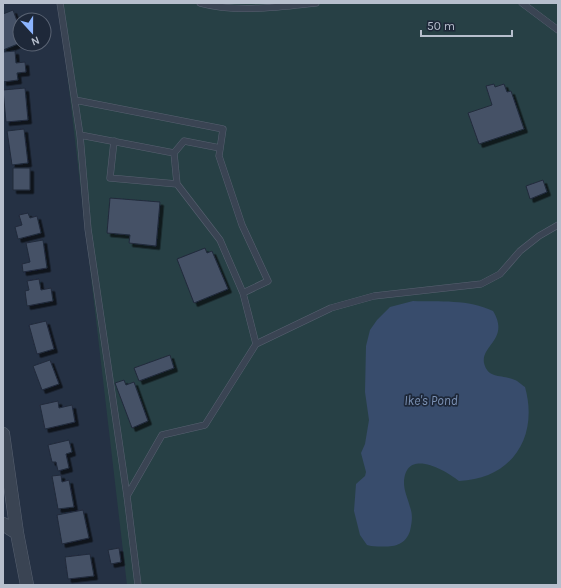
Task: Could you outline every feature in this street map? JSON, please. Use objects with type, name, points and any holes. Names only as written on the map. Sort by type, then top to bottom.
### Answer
[{"type":"street","points":[[3,434],[17,533],[27,585]]},
{"type":"street","points":[[3,524],[17,533]]},
{"type":"lane","points":[[60,3],[80,135],[88,229],[127,496],[138,585]]},
{"type":"lane","points":[[200,3],[215,7],[243,9],[316,3]]},
{"type":"lane","points":[[522,3],[558,30]]},
{"type":"lane","points":[[75,100],[223,129],[219,156],[242,225],[268,281],[243,293]]},
{"type":"lane","points":[[80,135],[174,153]]},
{"type":"lane","points":[[114,141],[110,178],[177,184]]},
{"type":"lane","points":[[220,148],[184,141],[174,153],[177,184],[220,240],[243,293],[256,344]]},
{"type":"lane","points":[[127,496],[162,435],[205,425],[256,344],[331,308],[374,296],[481,284],[500,274],[520,251],[539,236],[558,225]]},
{"type":"green space","points":[[59,3],[558,3],[558,585],[127,585]]},
{"type":"water","name":"Ike's Pond","points":[[413,301],[444,301],[464,303],[493,311],[497,321],[497,335],[484,357],[484,363],[486,368],[492,374],[510,378],[519,382],[525,387],[528,405],[528,422],[524,438],[517,452],[507,464],[494,472],[478,478],[459,481],[453,476],[427,464],[411,466],[406,472],[404,483],[412,516],[410,531],[407,537],[404,541],[394,546],[371,546],[367,545],[360,535],[354,511],[356,484],[365,476],[366,472],[361,453],[365,444],[369,420],[365,392],[366,346],[370,330],[377,320],[390,307]]},
{"type":"building","points":[[13,10],[14,12],[12,12],[12,46],[3,50],[3,14]]},
{"type":"building","points":[[3,52],[15,52],[16,63],[25,62],[26,72],[17,73],[18,80],[3,82]]},
{"type":"building","points":[[494,84],[495,87],[504,84],[507,92],[511,91],[524,129],[479,144],[468,113],[492,105],[486,86]]},
{"type":"building","points":[[25,88],[28,120],[6,122],[3,90]]},
{"type":"building","points":[[24,129],[28,163],[12,165],[7,131]]},
{"type":"building","points":[[13,168],[30,168],[30,190],[13,190]]},
{"type":"building","points":[[543,180],[547,192],[530,199],[526,186]]},
{"type":"building","points":[[110,198],[160,202],[156,246],[129,243],[130,235],[107,233]]},
{"type":"building","points":[[28,213],[30,218],[37,216],[41,233],[18,239],[15,227],[22,225],[19,215]]},
{"type":"building","points":[[43,240],[47,268],[23,272],[22,264],[30,262],[26,243]]},
{"type":"building","points":[[205,248],[207,253],[212,251],[228,289],[194,303],[177,259]]},
{"type":"building","points":[[39,279],[41,290],[51,288],[53,301],[27,306],[25,291],[29,290],[27,281]]},
{"type":"building","points":[[46,321],[54,349],[37,354],[29,325]]},
{"type":"building","points":[[170,355],[174,368],[139,381],[134,368]]},
{"type":"building","points":[[50,360],[59,384],[42,390],[33,366]]},
{"type":"building","points":[[124,380],[126,385],[134,382],[148,421],[132,428],[115,383]]},
{"type":"building","points":[[58,401],[59,408],[72,405],[75,422],[45,429],[40,405]]},
{"type":"building","points":[[69,440],[72,452],[66,454],[69,468],[58,471],[56,462],[52,462],[48,445]]},
{"type":"building","points":[[61,475],[62,482],[69,480],[74,507],[58,509],[52,476]]},
{"type":"building","points":[[83,510],[89,538],[62,544],[57,515]]},
{"type":"building","points":[[119,548],[121,562],[111,564],[108,550]]},
{"type":"building","points":[[90,554],[94,576],[68,579],[65,557]]}]
